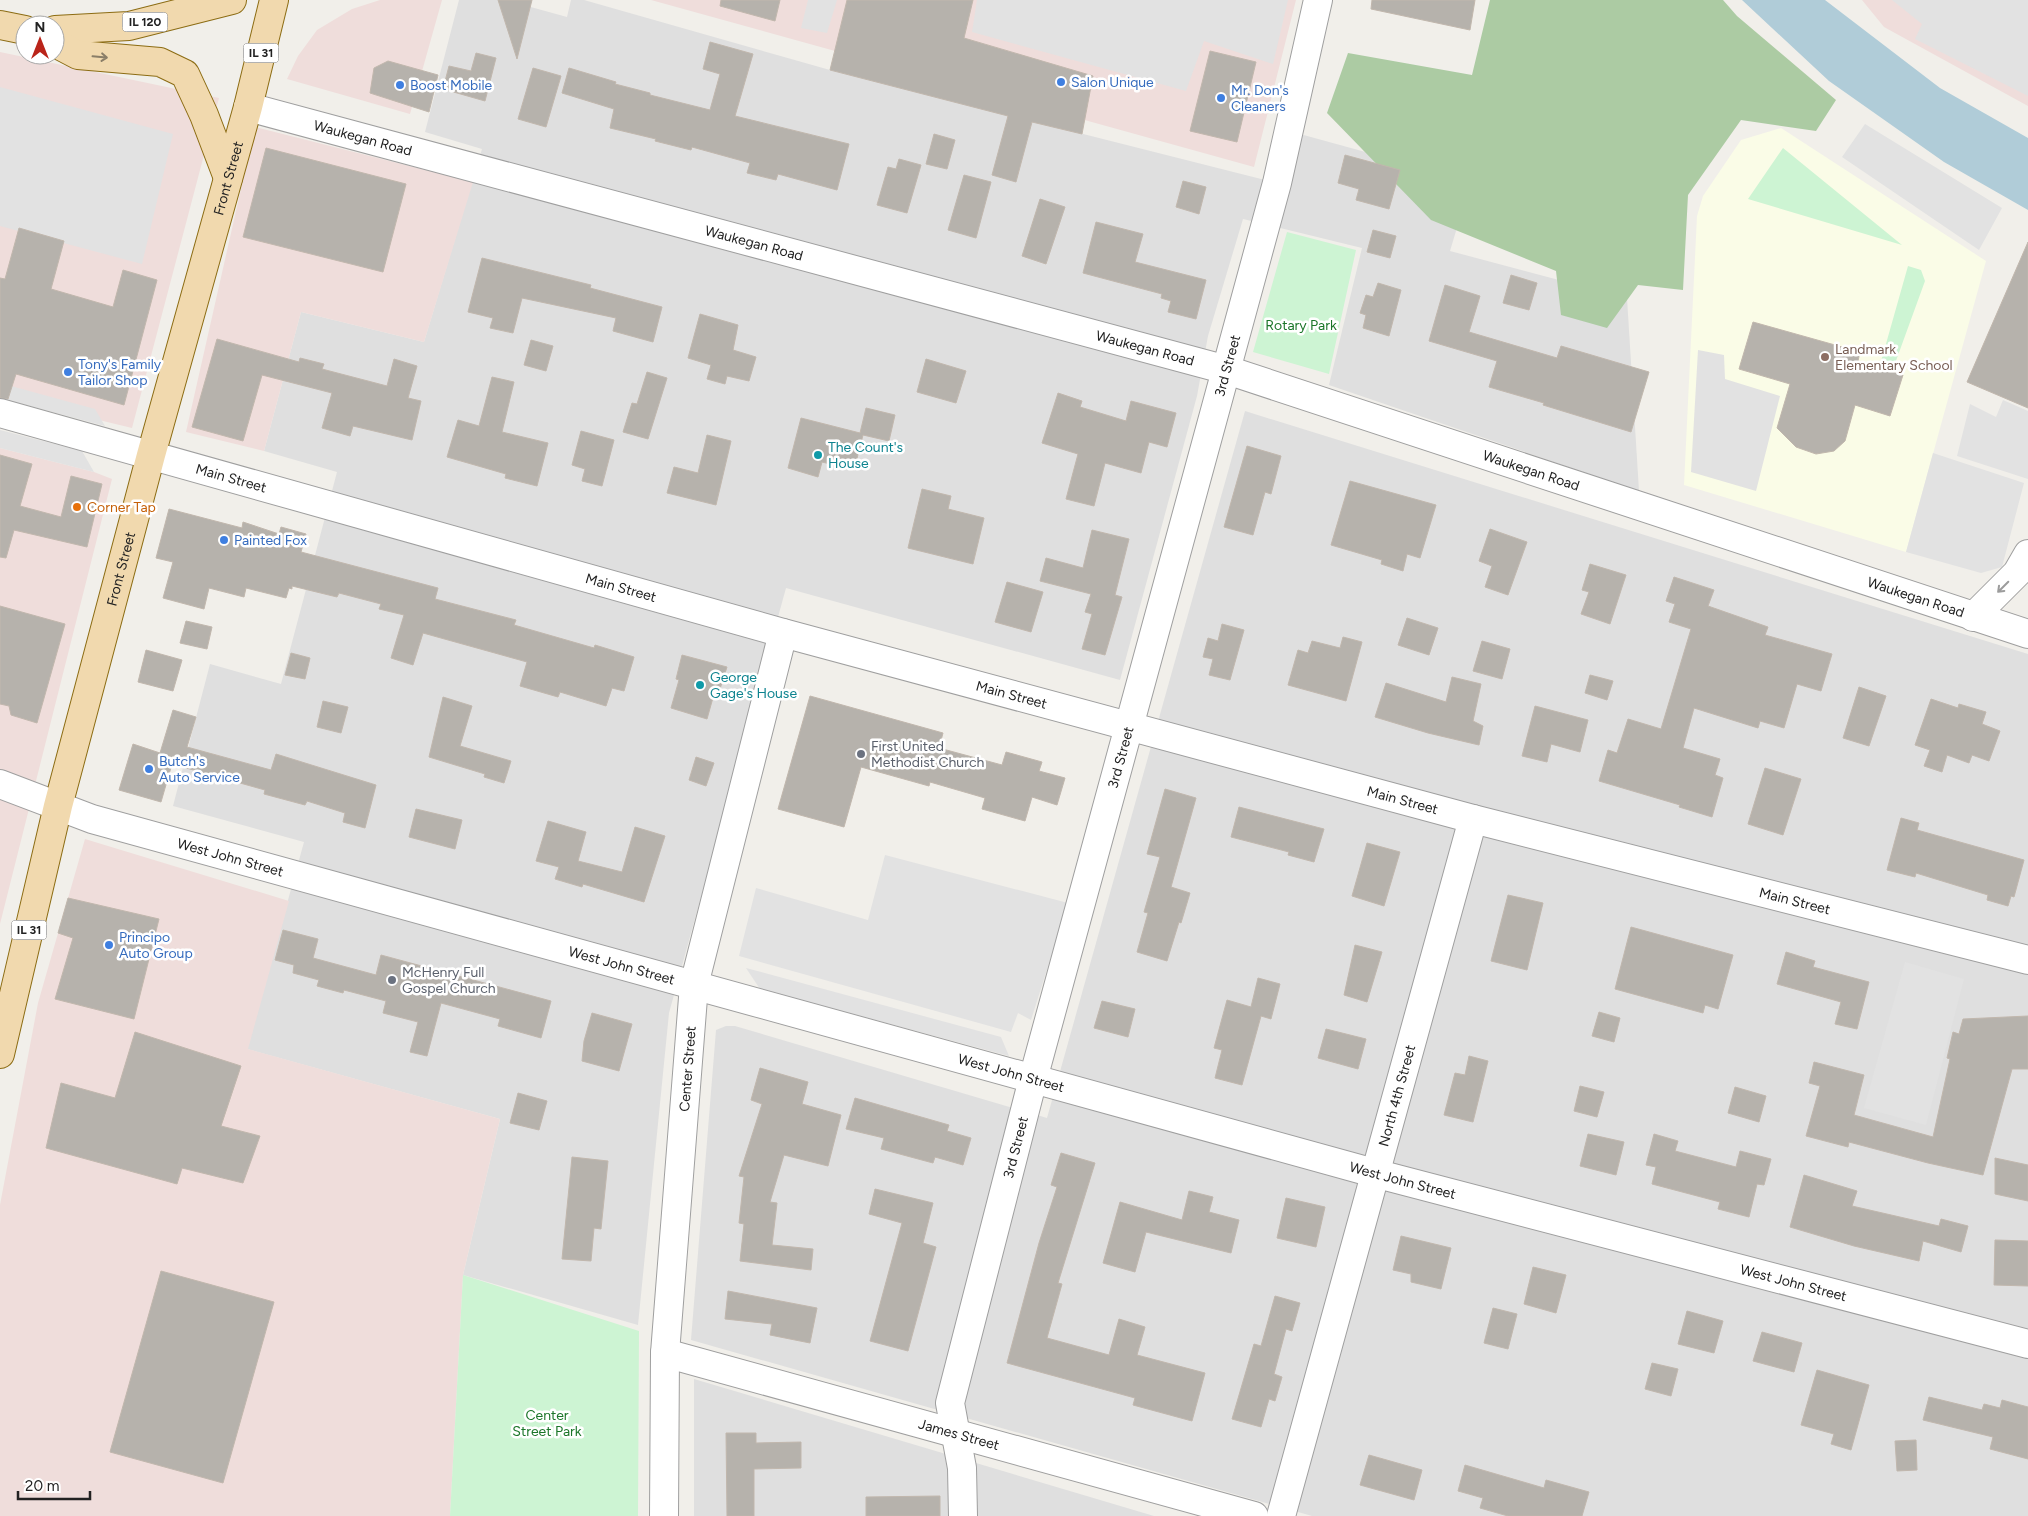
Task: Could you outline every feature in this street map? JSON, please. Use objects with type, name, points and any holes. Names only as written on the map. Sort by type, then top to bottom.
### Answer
[{"type":"main road","name":"IL 120","points":[[65,29],[128,26],[232,0]]},
{"type":"main road","name":"Front Street","points":[[0,1054],[58,806],[151,455],[248,107],[274,0]]},
{"type":"main road","points":[[0,24],[15,28]]},
{"type":"main road","points":[[65,49],[78,56],[160,62],[185,74],[204,115],[228,178]]},
{"type":"street","name":"3rd Street","points":[[963,1516],[962,1468],[950,1403],[1033,1078],[1277,183],[1318,0]]},
{"type":"street","name":"Waukegan Road","points":[[248,107],[1227,370],[2028,634]]},
{"type":"street","name":"Main Street","points":[[0,412],[783,633],[1473,819],[2028,960]]},
{"type":"street","points":[[1973,617],[2017,573],[2028,554]]},
{"type":"street","name":"Center Street","points":[[664,1516],[665,1353],[694,985],[783,633]]},
{"type":"street","name":"West John Street","points":[[0,784],[92,819],[1374,1173],[2028,1344]]},
{"type":"street","name":"North 4th Street","points":[[1281,1516],[1473,819]]},
{"type":"street","name":"James Street","points":[[665,1353],[1254,1516]]},
{"type":"shaded area","points":[[380,0],[442,0],[410,114],[287,79],[298,56],[317,30],[352,9]]},
{"type":"shaded area","points":[[459,0],[505,0],[567,17],[571,0],[584,0],[830,70],[1277,183],[1289,131],[1471,181],[1450,251],[1627,298],[1639,491],[1329,385],[1362,248],[1243,219],[1208,336],[1197,396],[1120,680],[786,588],[669,1013],[638,1325],[463,1275],[500,1119],[247,1049],[304,842],[173,806],[210,664],[281,684],[337,472],[264,451],[301,312],[424,342],[482,149],[425,132]]},
{"type":"shaded area","points":[[651,0],[1296,0],[1254,167]]},
{"type":"shaded area","points":[[808,0],[837,0],[827,33],[801,28]]},
{"type":"shaded area","points":[[977,0],[1288,0],[1273,64],[1204,41],[1186,91],[972,32]]},
{"type":"shaded area","points":[[1862,0],[2028,0],[2028,106],[1884,27]]},
{"type":"shaded area","points":[[1892,0],[2028,0],[2028,96],[1915,39],[1922,24]]},
{"type":"shaded area","points":[[0,52],[15,55],[15,65],[62,65],[219,98],[132,428],[0,396]]},
{"type":"shaded area","points":[[0,87],[173,134],[142,264],[0,226]]},
{"type":"shaded area","points":[[1865,124],[2002,208],[1979,250],[1842,157]]},
{"type":"shaded area","points":[[255,127],[473,182],[424,342],[301,312],[264,451],[186,432]]},
{"type":"shaded area","name":"Landmark Elementary School","points":[[1781,128],[1986,261],[1906,552],[1684,485],[1697,216],[1703,196],[1741,140]]},
{"type":"shaded area","points":[[1698,350],[1724,355],[1725,379],[1780,396],[1756,491],[1691,472]]},
{"type":"shaded area","points":[[0,383],[95,409],[105,426],[0,398]]},
{"type":"shaded area","points":[[2003,400],[2028,411],[2028,479],[1957,456],[1970,404],[1996,417]]},
{"type":"shaded area","points":[[1245,411],[2028,654],[2028,1516],[1312,1516],[691,1340],[716,1030],[726,1026],[735,1026],[1047,1118]]},
{"type":"shaded area","points":[[0,430],[82,451],[94,472],[0,448]]},
{"type":"shaded area","points":[[0,448],[94,472],[112,479],[0,924]]},
{"type":"shaded area","points":[[1933,453],[2024,483],[2002,567],[1981,573],[1906,552]]},
{"type":"shaded area","points":[[85,839],[289,901],[248,1049],[500,1119],[463,1275],[450,1516],[0,1516],[0,1205],[38,1003]]},
{"type":"shaded area","points":[[885,855],[1068,903],[1031,1020],[1018,1013],[1011,1032],[739,956],[756,888],[868,920]]},
{"type":"shaded area","points":[[1905,962],[1964,979],[1926,1125],[1864,1108]]},
{"type":"shaded area","points":[[746,968],[1001,1037],[1009,1056],[760,989]]},
{"type":"shaded area","points":[[694,1379],[1154,1516],[694,1516]]},
{"type":"green space","points":[[1490,0],[1723,0],[1737,16],[1836,100],[1816,131],[1741,120],[1688,195],[1683,290],[1638,285],[1607,328],[1561,315],[1556,271],[1431,220],[1327,113],[1348,53],[1472,75]]},
{"type":"green space","points":[[1783,148],[1902,245],[1748,199]]},
{"type":"green space","name":"Rotary Park","points":[[1287,232],[1356,250],[1329,374],[1253,352]]},
{"type":"green space","points":[[1908,266],[1921,270],[1925,281],[1893,369],[1880,365]]},
{"type":"green space","name":"Center Street Park","points":[[463,1275],[639,1331],[638,1516],[450,1516]]},
{"type":"water","points":[[1742,0],[1825,0],[1940,88],[2028,138],[2028,210],[1944,162],[1829,81]]},
{"type":"building","points":[[498,0],[532,0],[517,59]]},
{"type":"building","points":[[721,0],[780,0],[775,21],[720,6]]},
{"type":"building","points":[[847,0],[973,0],[964,38],[1093,76],[1082,134],[1032,122],[1016,182],[992,175],[1008,116],[830,70]]},
{"type":"building","points":[[1372,0],[1475,0],[1470,30],[1371,9]]},
{"type":"building","points":[[710,42],[753,54],[735,116],[849,144],[837,190],[778,174],[776,180],[747,173],[750,163],[692,147],[691,150],[655,141],[656,139],[610,128],[614,109],[562,93],[569,68],[616,82],[615,84],[650,93],[650,95],[710,110],[720,74],[703,69]]},
{"type":"building","points":[[1210,51],[1256,62],[1237,142],[1190,131]]},
{"type":"building","points":[[476,53],[496,58],[485,101],[443,89],[449,66],[471,71]]},
{"type":"building","points":[[388,61],[438,75],[429,112],[370,93],[374,68]]},
{"type":"building","points":[[533,68],[561,76],[546,127],[518,119]]},
{"type":"building","points":[[934,134],[955,140],[947,169],[926,164]]},
{"type":"building","points":[[266,148],[406,184],[383,272],[243,237]]},
{"type":"building","points":[[1345,155],[1400,170],[1389,209],[1356,200],[1359,189],[1338,183]]},
{"type":"building","points":[[899,159],[921,165],[907,213],[877,205],[888,167],[896,169]]},
{"type":"building","points":[[964,175],[991,182],[976,238],[948,230]]},
{"type":"building","points":[[1183,181],[1206,187],[1199,214],[1176,207]]},
{"type":"building","points":[[1040,199],[1065,207],[1046,264],[1022,256]]},
{"type":"building","points":[[1096,222],[1143,234],[1135,262],[1206,280],[1196,319],[1168,312],[1171,301],[1161,298],[1162,294],[1083,273]]},
{"type":"building","points":[[19,228],[64,241],[51,289],[113,307],[123,270],[157,280],[124,405],[16,374],[8,399],[0,398],[0,278],[5,279]]},
{"type":"building","points":[[1373,230],[1396,236],[1390,258],[1367,252]]},
{"type":"building","points":[[2028,242],[2028,408],[1967,382]]},
{"type":"building","points":[[482,258],[591,285],[590,288],[662,307],[653,342],[613,331],[616,318],[522,298],[513,333],[490,328],[493,318],[468,312]]},
{"type":"building","points":[[1511,275],[1537,283],[1529,310],[1503,303]]},
{"type":"building","points":[[1378,283],[1401,290],[1389,336],[1363,328],[1366,315],[1360,313],[1366,295],[1373,297]]},
{"type":"building","points":[[1445,285],[1480,296],[1469,332],[1557,358],[1561,346],[1649,372],[1631,432],[1489,387],[1497,361],[1429,341]]},
{"type":"building","points":[[700,314],[738,325],[733,350],[756,357],[749,381],[727,376],[725,384],[707,379],[711,365],[688,358]]},
{"type":"building","name":"Landmark Elementary School","points":[[1753,322],[1860,352],[1858,361],[1903,375],[1890,416],[1855,405],[1845,441],[1834,451],[1816,454],[1796,447],[1777,428],[1790,384],[1739,369]]},
{"type":"building","points":[[217,339],[299,362],[300,358],[324,364],[322,369],[387,386],[394,359],[417,366],[408,398],[421,401],[412,440],[353,426],[350,436],[322,428],[332,393],[262,375],[243,441],[192,427]]},
{"type":"building","points":[[531,340],[553,346],[546,371],[524,365]]},
{"type":"building","points":[[926,359],[966,371],[956,403],[917,392]]},
{"type":"building","points":[[647,372],[667,378],[648,439],[623,432],[632,403],[637,404]]},
{"type":"building","points":[[492,377],[514,382],[502,432],[548,443],[537,486],[505,478],[506,474],[447,457],[458,420],[479,426]]},
{"type":"building","points":[[1058,393],[1082,401],[1080,407],[1126,421],[1131,401],[1176,413],[1167,447],[1149,442],[1141,473],[1105,463],[1094,506],[1066,499],[1078,454],[1042,443]]},
{"type":"building","points":[[866,408],[895,415],[889,441],[863,435],[854,470],[822,462],[818,477],[788,468],[801,418],[860,433]]},
{"type":"building","points":[[581,431],[614,440],[602,486],[582,481],[585,469],[572,465]]},
{"type":"building","points":[[707,435],[731,441],[716,505],[667,493],[674,467],[698,473]]},
{"type":"building","points":[[1247,446],[1281,456],[1271,494],[1265,492],[1253,535],[1224,527]]},
{"type":"building","points":[[0,455],[32,464],[20,506],[61,517],[71,476],[102,484],[87,547],[14,530],[6,558],[0,557]]},
{"type":"building","points":[[1350,481],[1436,505],[1420,558],[1407,554],[1403,571],[1381,564],[1382,560],[1331,545]]},
{"type":"building","points":[[922,489],[951,496],[948,509],[984,518],[973,564],[908,548]]},
{"type":"building","points":[[169,509],[242,528],[243,522],[279,534],[281,527],[306,534],[301,552],[438,588],[435,599],[516,620],[514,625],[594,648],[595,645],[634,657],[624,691],[612,688],[606,706],[560,692],[558,697],[520,686],[527,662],[423,633],[413,665],[391,658],[404,615],[379,609],[381,604],[339,593],[337,597],[292,586],[292,589],[289,588],[286,598],[246,588],[244,597],[209,588],[204,609],[163,598],[173,562],[156,558]]},
{"type":"building","points":[[1490,529],[1527,542],[1508,595],[1485,587],[1492,566],[1479,561]]},
{"type":"building","points":[[1092,530],[1129,539],[1115,595],[1122,597],[1105,655],[1082,649],[1092,614],[1085,612],[1091,594],[1040,581],[1046,558],[1083,568]]},
{"type":"building","points":[[1590,564],[1626,575],[1610,624],[1581,614],[1589,592],[1582,590]]},
{"type":"building","points":[[1674,577],[1714,590],[1708,606],[1768,627],[1765,635],[1832,654],[1821,691],[1797,684],[1784,728],[1760,721],[1758,728],[1694,708],[1683,748],[1720,759],[1715,775],[1723,778],[1712,817],[1679,807],[1680,805],[1599,781],[1608,750],[1617,753],[1628,719],[1661,729],[1691,629],[1669,622],[1675,604],[1666,601]]},
{"type":"building","points":[[1007,582],[1043,592],[1031,632],[995,622]]},
{"type":"building","points":[[0,606],[65,624],[37,723],[11,715],[9,706],[0,704]]},
{"type":"building","points":[[1407,618],[1438,628],[1429,655],[1398,645]]},
{"type":"building","points":[[186,621],[212,627],[207,649],[180,643]]},
{"type":"building","points":[[1222,624],[1244,630],[1230,680],[1209,675],[1213,659],[1203,657],[1208,638],[1218,641]]},
{"type":"building","points":[[1343,637],[1362,642],[1346,701],[1288,685],[1298,650],[1308,653],[1312,641],[1340,648]]},
{"type":"building","points":[[1482,641],[1510,649],[1502,679],[1473,671]]},
{"type":"building","points":[[146,650],[182,660],[173,691],[138,682]]},
{"type":"building","points":[[291,653],[310,658],[305,679],[285,675]]},
{"type":"building","points":[[682,655],[727,667],[720,689],[716,687],[707,719],[671,708],[679,680],[676,679]]},
{"type":"building","points":[[1590,675],[1613,681],[1607,700],[1585,693]]},
{"type":"building","points":[[1452,677],[1481,684],[1473,721],[1483,726],[1479,745],[1428,733],[1375,717],[1386,683],[1446,702]]},
{"type":"building","points":[[1859,687],[1886,696],[1869,746],[1843,738]]},
{"type":"building","points":[[810,696],[943,733],[939,748],[1002,765],[1006,752],[1042,762],[1039,771],[1065,778],[1057,805],[1032,797],[1025,821],[982,809],[985,798],[930,782],[929,786],[861,767],[844,827],[778,809]]},
{"type":"building","points":[[443,697],[472,706],[460,746],[511,761],[504,783],[484,777],[485,774],[429,757]]},
{"type":"building","points":[[1931,699],[1958,708],[1959,704],[1986,712],[1982,724],[2000,731],[1989,761],[1972,755],[1969,763],[1947,755],[1942,772],[1924,766],[1930,750],[1915,745]]},
{"type":"building","points":[[323,701],[348,707],[341,733],[317,727]]},
{"type":"building","points":[[1535,706],[1588,720],[1580,752],[1551,744],[1547,762],[1522,756]]},
{"type":"building","points":[[173,710],[196,717],[187,747],[271,770],[276,754],[376,785],[365,828],[343,822],[345,813],[307,801],[305,805],[264,794],[265,790],[172,764],[161,802],[119,790],[133,744],[160,753]]},
{"type":"building","points":[[696,757],[714,763],[706,786],[689,780]]},
{"type":"building","points":[[1765,768],[1801,779],[1783,835],[1748,824]]},
{"type":"building","points":[[1165,789],[1196,798],[1171,887],[1190,893],[1167,961],[1137,952],[1148,913],[1144,912],[1160,857],[1147,854]]},
{"type":"building","points":[[1239,807],[1324,829],[1314,862],[1288,855],[1289,852],[1231,837]]},
{"type":"building","points":[[416,809],[462,820],[455,849],[409,837]]},
{"type":"building","points":[[1901,818],[1919,823],[1917,830],[2024,860],[2014,897],[2011,896],[2008,906],[1987,900],[1988,895],[1916,873],[1915,877],[1887,870]]},
{"type":"building","points":[[548,821],[586,832],[578,861],[622,872],[635,827],[665,836],[644,902],[583,884],[582,887],[555,879],[559,867],[536,861]]},
{"type":"building","points":[[1367,843],[1400,852],[1384,906],[1352,896]]},
{"type":"building","points":[[1508,895],[1543,903],[1527,970],[1491,961]]},
{"type":"building","points":[[68,898],[159,919],[134,1019],[55,999],[73,938],[58,933]]},
{"type":"building","points":[[1631,927],[1733,955],[1718,1009],[1705,1005],[1703,1013],[1615,989]]},
{"type":"building","points":[[283,930],[318,939],[313,958],[376,975],[381,955],[551,1001],[541,1038],[498,1026],[500,1019],[441,1003],[427,1056],[410,1052],[418,1022],[383,1013],[386,1001],[344,990],[343,993],[317,986],[319,980],[293,973],[294,965],[275,960]]},
{"type":"building","points":[[1355,945],[1382,952],[1367,1002],[1344,995]]},
{"type":"building","points":[[1786,952],[1815,961],[1813,967],[1869,982],[1857,1029],[1835,1024],[1841,1002],[1777,984]]},
{"type":"building","points":[[1258,978],[1280,984],[1271,1019],[1261,1016],[1242,1085],[1215,1078],[1222,1050],[1214,1048],[1227,1000],[1251,1007]]},
{"type":"building","points":[[1102,1001],[1135,1009],[1128,1037],[1094,1028]]},
{"type":"building","points":[[1599,1012],[1620,1018],[1614,1042],[1592,1036]]},
{"type":"building","points":[[592,1013],[632,1024],[619,1071],[582,1061],[584,1041]]},
{"type":"building","points":[[2028,1016],[2028,1069],[2012,1069],[1983,1175],[1849,1142],[1848,1147],[1806,1136],[1820,1086],[1809,1083],[1814,1062],[1864,1075],[1854,1115],[1933,1137],[1950,1059],[1947,1058],[1953,1032],[1959,1034],[1963,1019]]},
{"type":"building","points":[[1326,1029],[1366,1039],[1358,1069],[1318,1058]]},
{"type":"building","points":[[135,1032],[241,1066],[221,1126],[260,1136],[243,1183],[182,1168],[177,1184],[46,1148],[61,1083],[115,1098]]},
{"type":"building","points":[[1469,1056],[1488,1061],[1473,1122],[1444,1115],[1455,1073],[1465,1075]]},
{"type":"building","points":[[760,1068],[808,1082],[802,1104],[841,1115],[828,1166],[784,1155],[770,1202],[777,1203],[772,1245],[813,1249],[811,1270],[740,1261],[744,1224],[739,1223],[744,1177],[739,1176],[762,1104],[751,1100]]},
{"type":"building","points":[[1580,1086],[1604,1092],[1597,1117],[1574,1111]]},
{"type":"building","points":[[1735,1087],[1766,1096],[1759,1122],[1728,1113]]},
{"type":"building","points":[[518,1093],[547,1101],[539,1130],[510,1123]]},
{"type":"building","points":[[855,1098],[949,1125],[947,1131],[971,1138],[963,1165],[935,1157],[933,1163],[881,1149],[884,1138],[846,1129]]},
{"type":"building","points":[[1588,1134],[1624,1142],[1616,1175],[1580,1166]]},
{"type":"building","points":[[1654,1134],[1678,1141],[1675,1151],[1736,1167],[1740,1151],[1771,1159],[1764,1185],[1757,1184],[1749,1217],[1718,1209],[1720,1202],[1652,1184],[1656,1167],[1646,1165]]},
{"type":"building","points":[[1061,1153],[1095,1163],[1058,1283],[1062,1284],[1047,1338],[1109,1355],[1119,1319],[1145,1327],[1137,1355],[1205,1373],[1192,1421],[1133,1405],[1135,1398],[1007,1363],[1039,1243],[1057,1187],[1051,1185]]},
{"type":"building","points":[[572,1157],[608,1161],[601,1229],[594,1228],[591,1261],[562,1259]]},
{"type":"building","points":[[1995,1158],[2028,1165],[2028,1201],[1995,1194]]},
{"type":"building","points":[[1804,1175],[1857,1191],[1852,1206],[1939,1226],[1941,1219],[1968,1226],[1961,1252],[1923,1241],[1919,1261],[1854,1246],[1790,1227]]},
{"type":"building","points":[[875,1189],[933,1203],[923,1243],[936,1247],[908,1351],[870,1341],[902,1223],[869,1214]]},
{"type":"building","points":[[1189,1191],[1213,1197],[1209,1212],[1239,1220],[1231,1253],[1146,1232],[1135,1272],[1103,1263],[1120,1202],[1182,1220]]},
{"type":"building","points":[[1286,1198],[1325,1207],[1316,1247],[1277,1238]]},
{"type":"building","points":[[1401,1236],[1451,1248],[1441,1289],[1411,1282],[1411,1274],[1393,1270]]},
{"type":"building","points":[[1995,1240],[2028,1241],[2028,1286],[1994,1285]]},
{"type":"building","points":[[1533,1267],[1566,1275],[1556,1313],[1524,1304]]},
{"type":"building","points":[[161,1271],[274,1302],[223,1483],[110,1452]]},
{"type":"building","points":[[728,1291],[817,1308],[810,1343],[770,1335],[772,1324],[725,1319]]},
{"type":"building","points":[[1275,1296],[1300,1303],[1292,1331],[1286,1329],[1274,1374],[1282,1377],[1275,1401],[1269,1399],[1261,1427],[1232,1419],[1254,1344],[1261,1346]]},
{"type":"building","points":[[1493,1308],[1517,1314],[1508,1349],[1484,1343]]},
{"type":"building","points":[[1687,1311],[1723,1321],[1714,1353],[1678,1344]]},
{"type":"building","points":[[1762,1332],[1802,1343],[1794,1372],[1753,1361]]},
{"type":"building","points":[[1652,1363],[1678,1369],[1671,1396],[1645,1389]]},
{"type":"building","points":[[1817,1370],[1869,1385],[1851,1450],[1831,1444],[1834,1434],[1801,1425]]},
{"type":"building","points":[[1929,1397],[1982,1410],[1984,1404],[2000,1408],[2002,1400],[2028,1407],[2028,1459],[1990,1449],[1993,1437],[1923,1420]]},
{"type":"building","points":[[726,1433],[756,1433],[756,1443],[801,1442],[801,1468],[754,1469],[754,1516],[727,1516]]},
{"type":"building","points":[[1916,1440],[1917,1470],[1897,1471],[1895,1441]]},
{"type":"building","points":[[1369,1455],[1422,1470],[1414,1500],[1360,1485]]},
{"type":"building","points":[[1465,1465],[1544,1488],[1546,1480],[1589,1492],[1582,1516],[1508,1516],[1480,1508],[1483,1498],[1458,1491]]},
{"type":"building","points":[[940,1496],[940,1516],[866,1516],[866,1497]]},
{"type":"place","name":"Salon Unique","points":[[1061,82]]},
{"type":"place","name":"Boost Mobile","points":[[400,85]]},
{"type":"place","name":"Mr. Don's Cleaners","points":[[1221,98]]},
{"type":"place","name":"Landmark Elementary School","points":[[1825,357]]},
{"type":"place","name":"Tony's Family Tailor Shop","points":[[68,372]]},
{"type":"place","name":"The Count's House","points":[[818,455]]},
{"type":"place","name":"Corner Tap","points":[[77,507]]},
{"type":"place","name":"Painted Fox","points":[[224,540]]},
{"type":"place","name":"George Gage's House","points":[[700,685]]},
{"type":"place","name":"First United Methodist Church","points":[[861,754]]},
{"type":"place","name":"Butch's Auto Service","points":[[149,769]]},
{"type":"place","name":"Principo Auto Group","points":[[109,945]]},
{"type":"place","name":"McHenry Full Gospel Church","points":[[392,980]]}]
